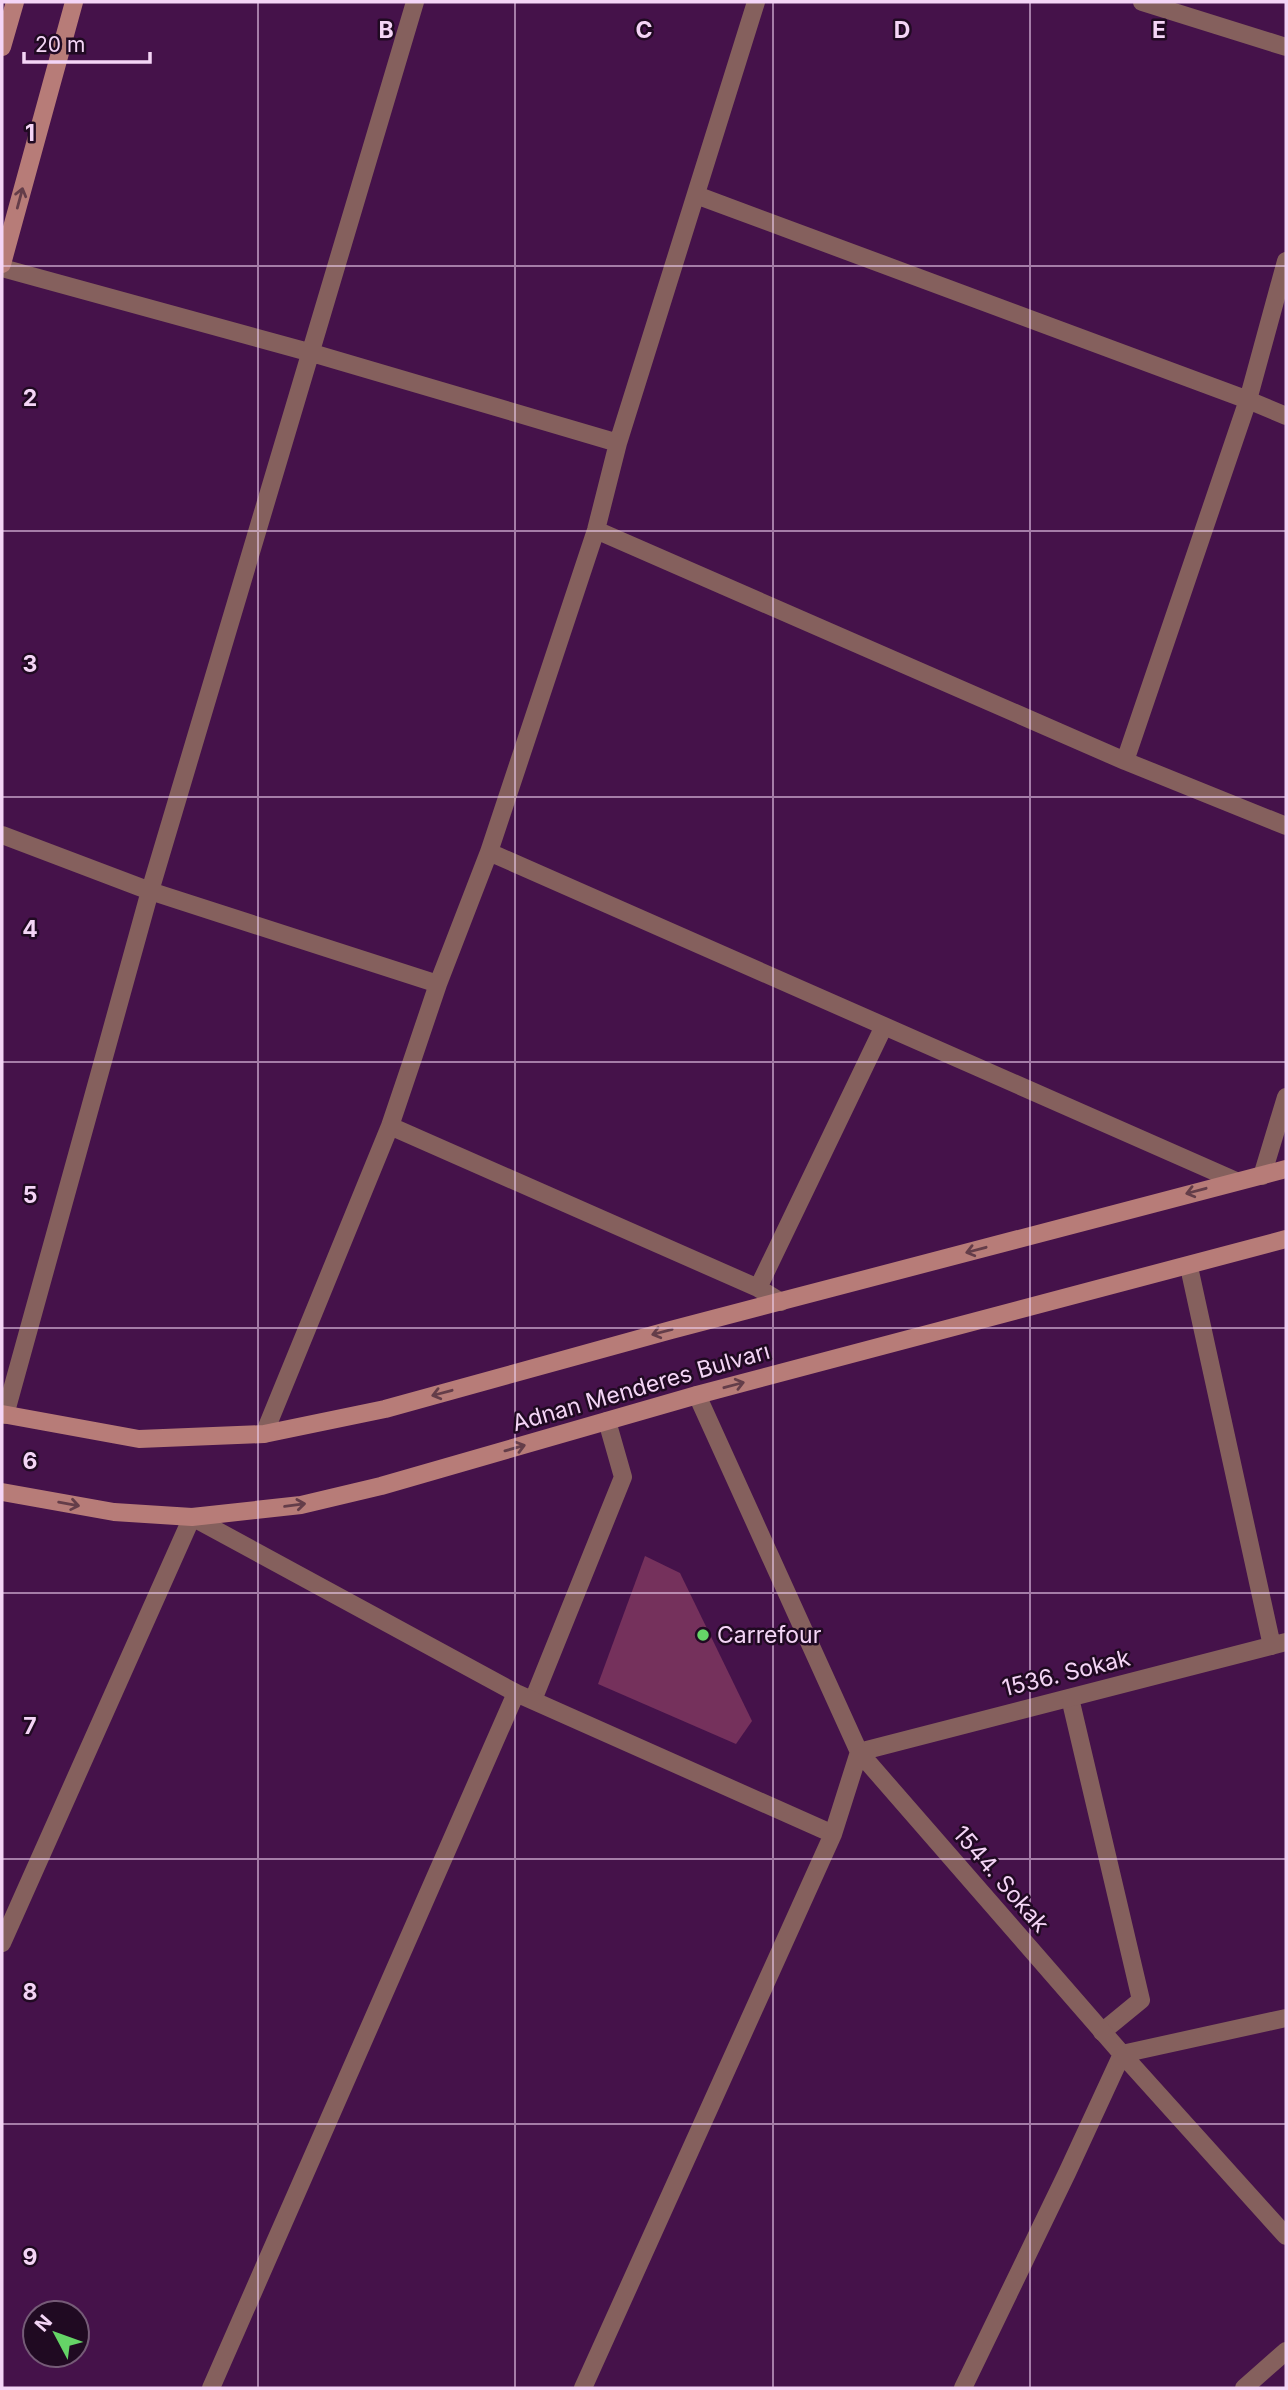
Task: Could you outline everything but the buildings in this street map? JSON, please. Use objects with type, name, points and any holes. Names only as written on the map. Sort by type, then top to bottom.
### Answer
[{"type":"main road","points":[[2,47],[15,2]]},
{"type":"main road","points":[[2,266],[74,2]]},
{"type":"main road","name":"Adnan Menderes Bulvarı","points":[[4,1415],[139,1439],[264,1434],[385,1409],[671,1329],[1286,1169]]},
{"type":"main road","name":"Adnan Menderes Bulvarı","points":[[2,1492],[114,1512],[192,1517],[301,1505],[381,1486],[697,1395],[1189,1267],[1286,1239]]},
{"type":"street","points":[[4,1415],[150,891],[415,2]]},
{"type":"street","points":[[264,1434],[390,1126],[438,984],[489,852],[596,530],[618,443],[756,2]]},
{"type":"street","points":[[1142,2],[1286,47]]},
{"type":"street","points":[[696,195],[1286,416]]},
{"type":"street","points":[[1125,761],[1248,400],[1286,261]]},
{"type":"street","points":[[2,266],[618,443]]},
{"type":"street","points":[[596,530],[1125,761],[1286,826]]},
{"type":"street","points":[[2,835],[150,891],[438,984]]},
{"type":"street","points":[[489,852],[1236,1181]]},
{"type":"street","points":[[758,1288],[884,1026]]},
{"type":"street","points":[[1262,1176],[1286,1097]]},
{"type":"street","points":[[390,1126],[758,1288],[781,1302]]},
{"type":"street","points":[[1189,1267],[1279,1644]]},
{"type":"street","name":"1544. Sokak","points":[[697,1395],[859,1752],[1102,2032],[1286,2236]]},
{"type":"street","points":[[211,2388],[623,1477],[607,1421]]},
{"type":"street","points":[[2,1943],[192,1517],[524,1696],[833,1834]]},
{"type":"street","name":"1536. Sokak","points":[[859,1752],[1279,1644]]},
{"type":"street","points":[[1070,1698],[1141,2000],[1102,2032]]},
{"type":"street","points":[[583,2388],[833,1834],[859,1752]]},
{"type":"street","points":[[963,2388],[1122,2054],[1286,2018]]},
{"type":"street","points":[[1244,2388],[1286,2351]]},
{"type":"place","name":"Carrefour","points":[[703,1635]]}]
